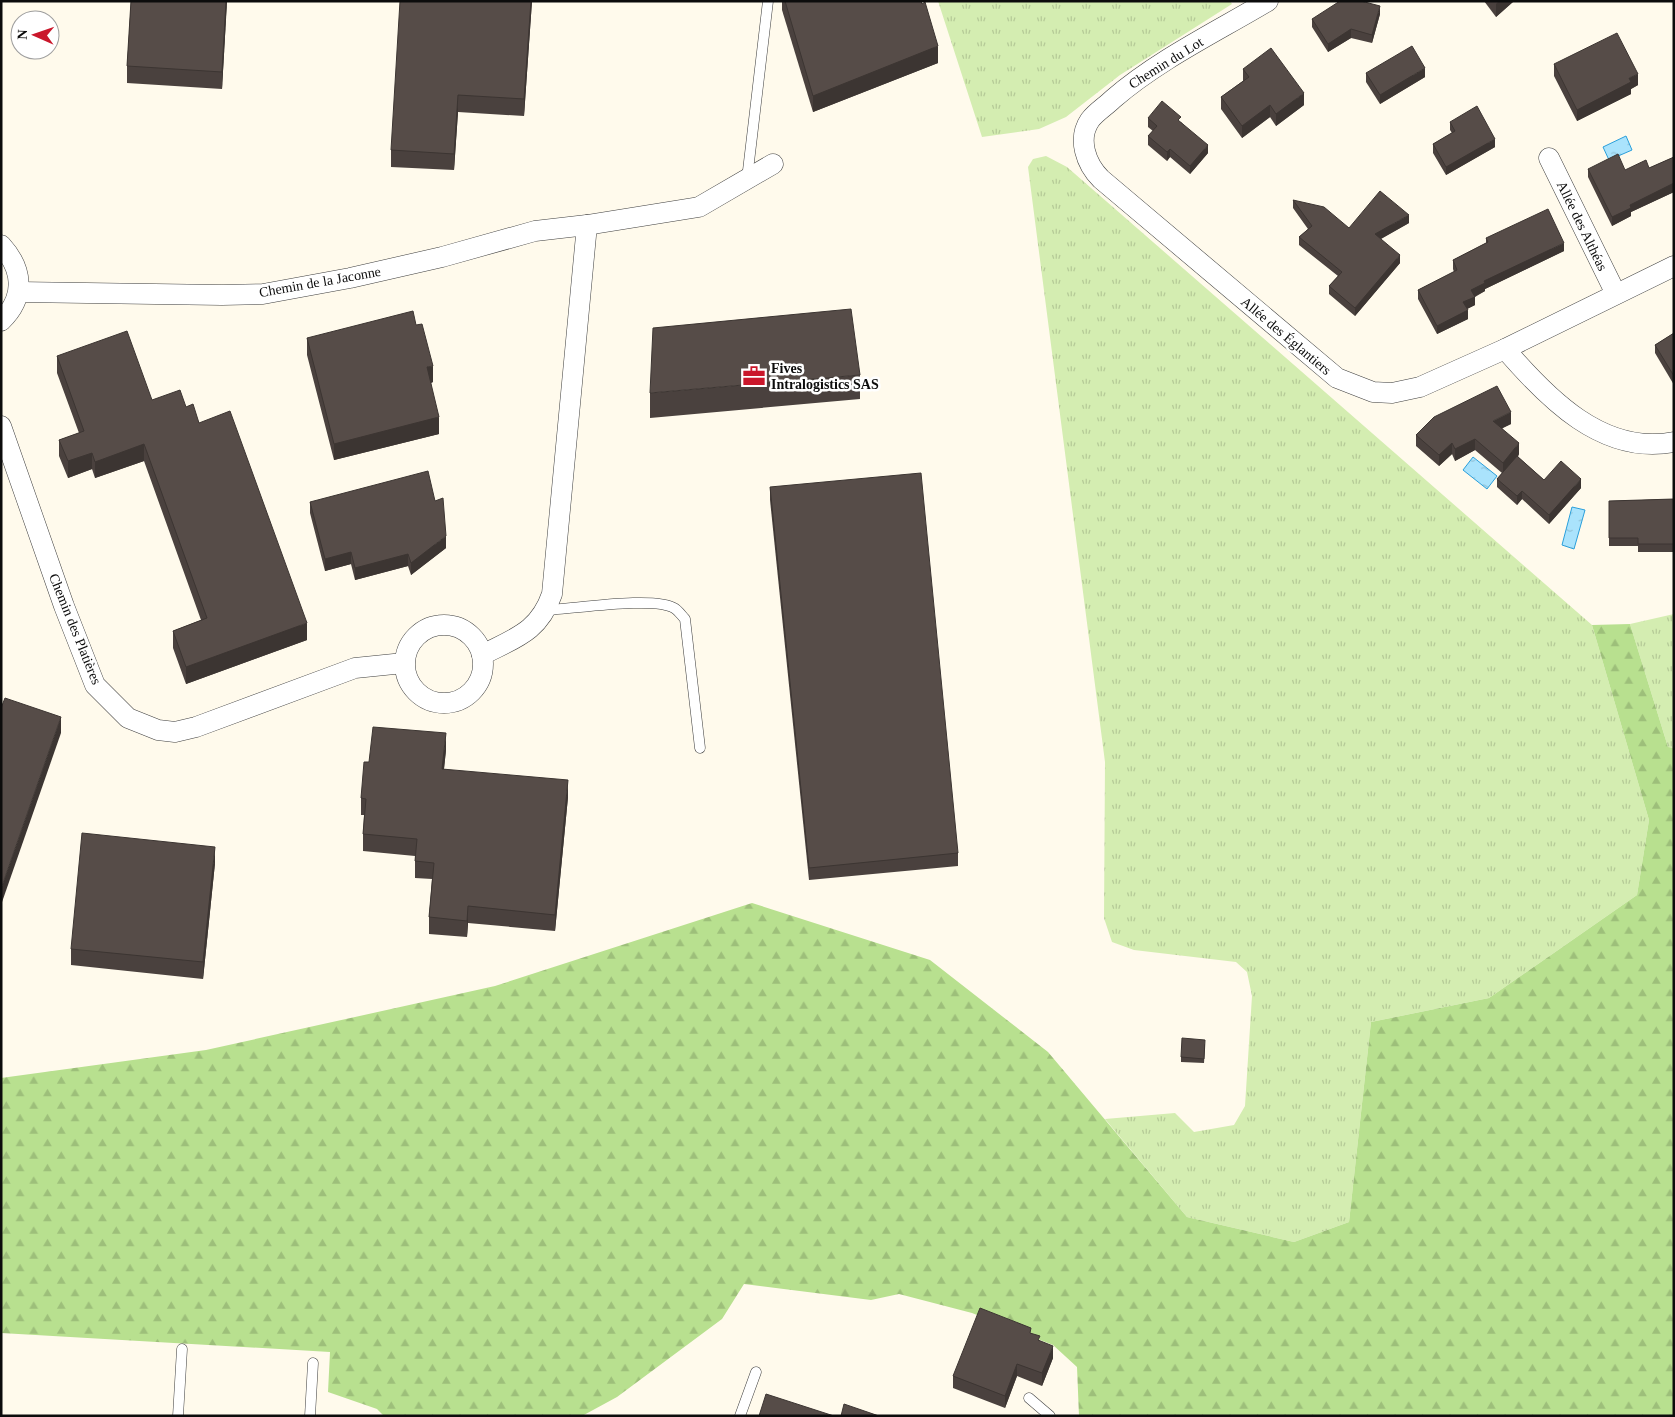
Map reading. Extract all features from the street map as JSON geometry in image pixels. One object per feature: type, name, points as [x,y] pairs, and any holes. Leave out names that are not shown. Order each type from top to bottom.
[{"type":"street","name":"Chemin du Lot","points":[[1084,142],[1090,120],[1133,82],[1268,1]]},
{"type":"street","name":"Allée des Églantiers","points":[[1084,142],[1090,165],[1101,179],[1337,378],[1373,392],[1405,391],[1420,387],[1505,349],[1674,266]]},
{"type":"street","name":"Allée des Althéas","points":[[1549,158],[1616,294]]},
{"type":"street","name":"Chemin de la Jaconne","points":[[19,292],[263,294],[359,276],[442,257],[535,231],[587,225],[699,207],[773,164]]},
{"type":"street","points":[[482,655],[523,634],[537,623],[546,610],[552,594],[587,225]]},
{"type":"street","points":[[1,245],[13,258],[18,274],[19,292],[15,304],[1,321]]},
{"type":"street","points":[[1505,349],[1532,380],[1591,428],[1632,442],[1649,445],[1674,442]]},
{"type":"street","name":"Chemin des Platières","points":[[1,426],[64,606],[95,685],[128,718],[158,730],[175,732],[196,727],[355,668],[404,663]]},
{"type":"street","points":[[445,624],[457,627],[468,633],[477,643],[482,655],[483,668],[479,681],[472,692],[460,700],[448,703],[434,702],[422,697],[412,688],[406,676],[404,663],[407,650],[422,631],[433,626],[445,624]]},
{"type":"lane","points":[[747,180],[768,1]]},
{"type":"lane","points":[[546,610],[575,609],[635,602],[656,603],[674,608],[685,619],[700,748]]},
{"type":"lane","points":[[178,1416],[182,1349]]},
{"type":"lane","points":[[310,1416],[313,1363]]},
{"type":"lane","points":[[740,1416],[756,1372]]},
{"type":"lane","points":[[1029,1398],[1050,1416]]},
{"type":"green space","points":[[938,1],[1230,1],[1232,4],[1120,75],[1066,117],[1039,129],[982,137]]},
{"type":"green space","points":[[1046,156],[1067,167],[1592,625],[1649,820],[1637,895],[1489,998],[1371,1022],[1349,1222],[1294,1242],[1187,1217],[1105,1119],[1175,1113],[1194,1132],[1234,1125],[1245,1106],[1252,996],[1247,972],[1236,962],[1134,950],[1112,942],[1104,918],[1105,762],[1028,167],[1033,159]]},
{"type":"green space","points":[[1674,614],[1674,748],[1668,747],[1630,624]]},
{"type":"green space","points":[[1630,624],[1668,747],[1674,748],[1674,1416],[1079,1416],[1077,1367],[1053,1345],[972,1313],[899,1294],[871,1300],[744,1284],[722,1319],[617,1397],[582,1416],[384,1416],[377,1409],[328,1392],[330,1352],[1,1333],[1,1078],[206,1050],[495,986],[752,903],[930,960],[1048,1052],[1187,1217],[1294,1242],[1349,1222],[1371,1022],[1489,998],[1637,895],[1649,820],[1592,625]]},
{"type":"water","points":[[1626,136],[1632,150],[1609,160],[1603,147]]},
{"type":"water","points":[[1473,457],[1497,476],[1487,489],[1463,470]]},
{"type":"water","points":[[1572,507],[1585,510],[1574,549],[1562,545]]},
{"type":"building","points":[[131,1],[226,1],[222,72],[127,66]]},
{"type":"building","points":[[400,1],[531,1],[524,99],[458,95],[454,154],[391,150]]},
{"type":"building","points":[[785,1],[921,1],[922,4],[925,2],[938,46],[813,96]]},
{"type":"building","points":[[1340,1],[1361,1],[1380,6],[1372,35],[1351,29],[1328,44],[1312,19]]},
{"type":"building","points":[[1617,33],[1638,74],[1629,78],[1631,82],[1577,110],[1554,64]]},
{"type":"building","points":[[1412,46],[1425,68],[1380,95],[1366,73]]},
{"type":"building","points":[[1271,48],[1304,93],[1276,114],[1270,105],[1242,126],[1221,97],[1249,77],[1243,69]]},
{"type":"building","points":[[1162,101],[1181,117],[1178,120],[1208,145],[1190,166],[1170,149],[1167,152],[1148,136],[1157,126],[1148,118]]},
{"type":"building","points":[[1477,106],[1495,139],[1446,167],[1433,144],[1455,131],[1450,122]]},
{"type":"building","points":[[1618,154],[1625,170],[1646,160],[1649,168],[1674,157],[1674,183],[1630,205],[1631,208],[1612,217],[1588,169]]},
{"type":"building","points":[[1380,191],[1409,215],[1375,234],[1400,255],[1355,308],[1329,286],[1342,272],[1299,237],[1312,226],[1293,200],[1324,207],[1349,228]]},
{"type":"building","points":[[1548,209],[1564,243],[1484,281],[1485,283],[1471,290],[1475,297],[1463,302],[1468,310],[1437,326],[1418,290],[1457,270],[1453,260],[1488,242],[1486,238]]},
{"type":"building","name":"Fives Intralogistics SAS","points":[[851,309],[860,375],[650,393],[653,328]]},
{"type":"building","points":[[413,311],[416,325],[422,324],[433,366],[427,367],[439,417],[334,444],[307,338]]},
{"type":"building","points":[[127,331],[152,400],[180,390],[186,407],[193,404],[199,423],[230,411],[307,623],[186,667],[173,631],[207,618],[144,444],[95,462],[92,453],[68,461],[59,440],[84,431],[57,356]]},
{"type":"building","points":[[1674,333],[1674,376],[1655,345]]},
{"type":"building","points":[[1497,386],[1511,412],[1493,421],[1519,443],[1503,463],[1475,439],[1455,449],[1452,443],[1439,455],[1416,435],[1434,417]]},
{"type":"building","points":[[1517,456],[1544,480],[1561,461],[1581,479],[1549,515],[1522,491],[1517,496],[1497,479]]},
{"type":"building","points":[[428,471],[435,501],[443,498],[446,536],[411,563],[408,554],[355,568],[351,552],[325,559],[310,502]]},
{"type":"building","points":[[921,473],[958,853],[809,868],[770,487]]},
{"type":"building","points":[[1674,499],[1674,544],[1638,544],[1638,538],[1609,538],[1609,501]]},
{"type":"building","points":[[5,698],[61,717],[1,889],[1,708]]},
{"type":"building","points":[[373,727],[446,733],[442,769],[568,780],[555,915],[468,906],[467,921],[429,917],[434,863],[415,861],[417,839],[363,834],[366,799],[361,798],[364,762],[369,762]]},
{"type":"building","points":[[82,833],[215,847],[203,962],[71,949]]},
{"type":"building","points":[[1182,1038],[1205,1040],[1204,1059],[1181,1057]]},
{"type":"building","points":[[980,1308],[1031,1328],[1030,1333],[1040,1336],[1038,1340],[1053,1346],[1042,1373],[1017,1364],[1005,1396],[953,1376]]},
{"type":"building","points":[[766,1394],[834,1416],[759,1416]]},
{"type":"building","points":[[844,1404],[879,1416],[841,1416]]},
{"type":"place","name":"Fives Intralogistics SAS","points":[[754,376]]}]
